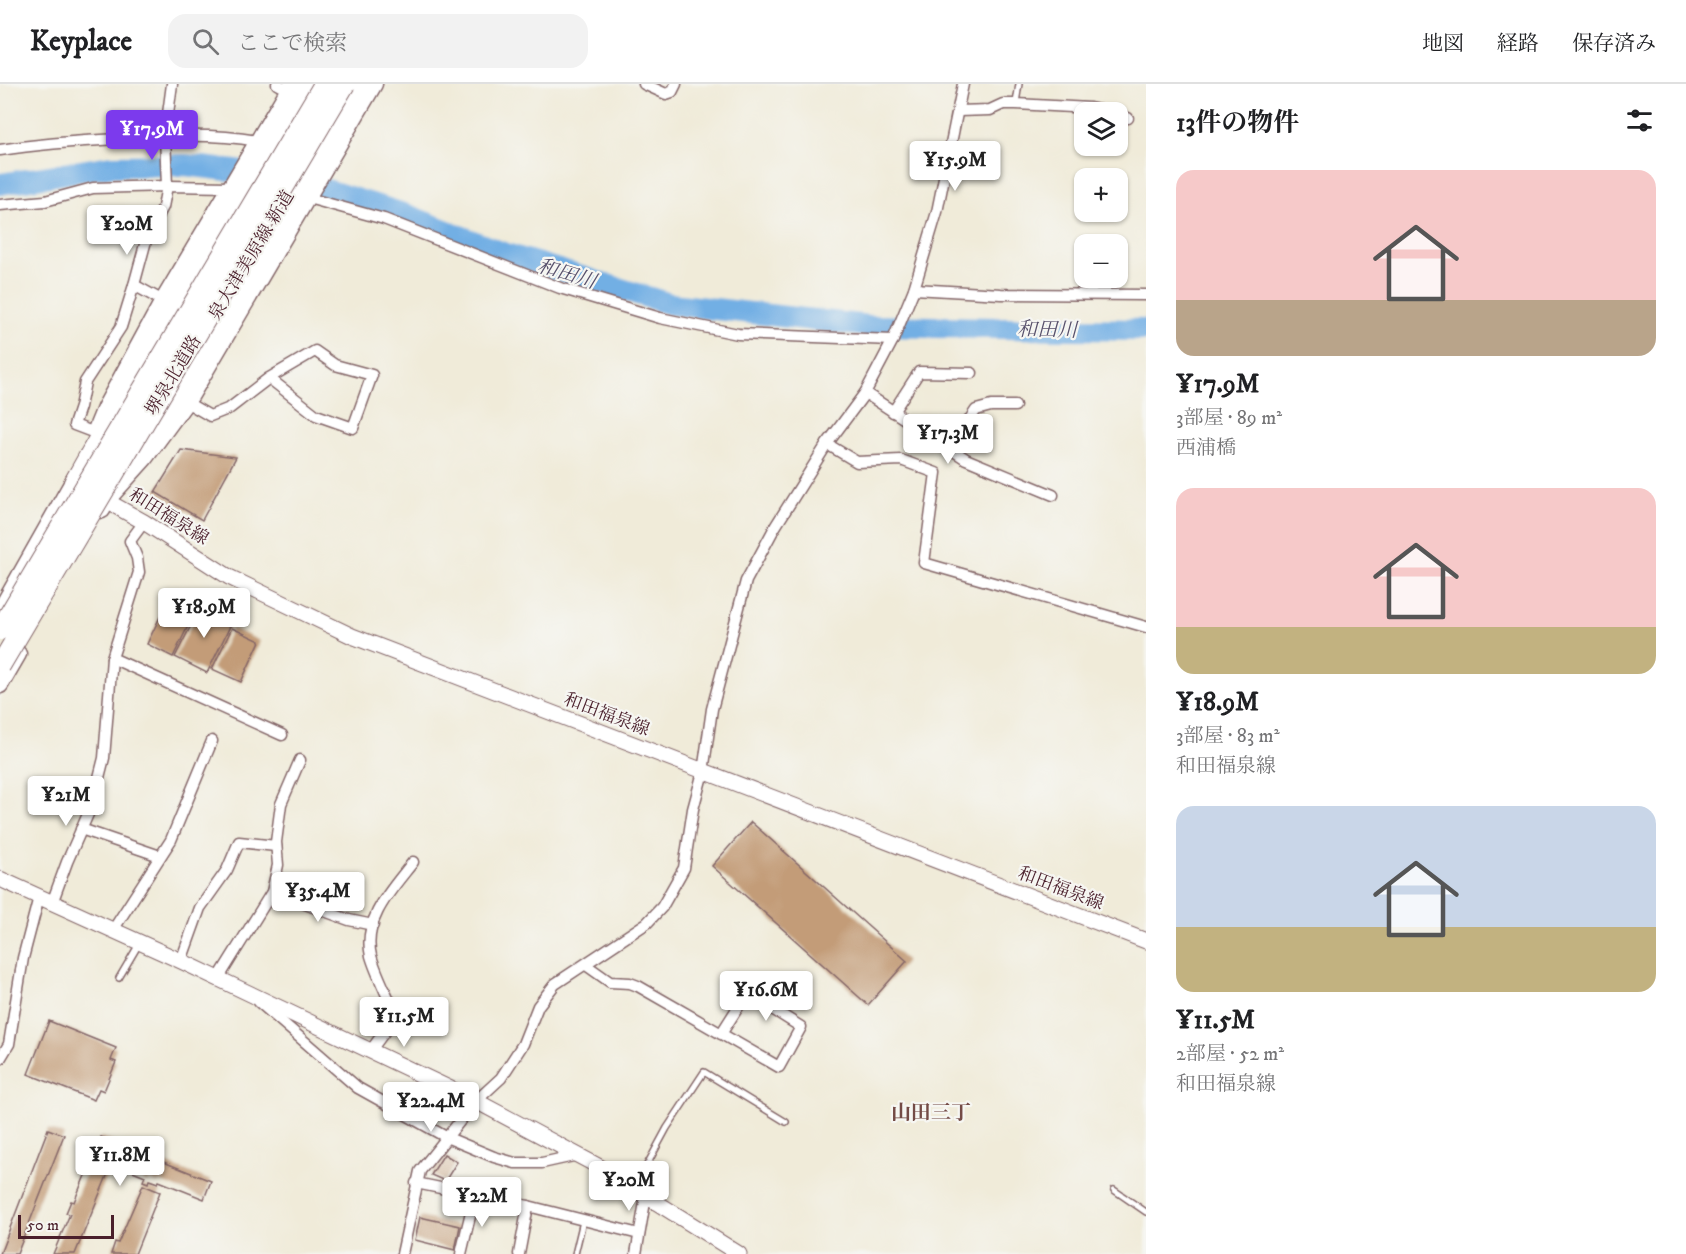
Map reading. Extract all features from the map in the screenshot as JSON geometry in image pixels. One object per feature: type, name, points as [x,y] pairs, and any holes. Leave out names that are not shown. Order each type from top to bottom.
[{"type":"highway","points":[[74,483],[140,366],[308,84]]},
{"type":"highway","name":"堺泉北道路","points":[[0,630],[324,84]]},
{"type":"highway","name":"堺泉北道路","points":[[0,666],[345,84]]},
{"type":"highway","points":[[107,500],[134,454],[183,396],[358,84]]},
{"type":"main road","name":"泉大津美原線 新道","points":[[183,396],[309,196],[374,84]]},
{"type":"main road","points":[[0,610],[74,483],[105,408],[163,301],[256,143],[285,86]]},
{"type":"main road","name":"和田福泉線","points":[[74,483],[144,522],[229,577],[352,636],[1146,941]]},
{"type":"main road","points":[[0,685],[107,500]]},
{"type":"main road","points":[[0,879],[140,942],[476,1101],[578,1155],[739,1254]]},
{"type":"street","points":[[95,433],[74,424],[85,382],[121,327],[147,237],[163,207],[167,186],[165,136],[172,84]]},
{"type":"street","points":[[644,84],[666,94],[672,92],[676,84]]},
{"type":"street","points":[[402,1254],[420,1171],[476,1101],[501,1078],[523,1044],[538,1006],[555,984],[647,923],[662,907],[684,868],[693,808],[703,772],[712,709],[746,581],[775,527],[826,444],[865,393],[894,336],[914,289],[937,212],[958,111],[960,85]]},
{"type":"street","points":[[958,111],[990,110],[1003,104],[1074,107]]},
{"type":"street","points":[[0,150],[84,141],[165,136],[238,137],[256,143]]},
{"type":"street","points":[[0,205],[45,201],[93,188],[230,187]]},
{"type":"street","points":[[309,196],[384,219],[560,288],[660,318],[738,334],[894,336]]},
{"type":"street","points":[[134,285],[163,301]]},
{"type":"street","points":[[914,289],[1001,294],[1146,295]]},
{"type":"street","points":[[183,396],[210,416],[230,408],[268,378],[315,351],[335,365],[372,375],[353,428],[316,415],[268,378]]},
{"type":"street","points":[[893,411],[919,372],[972,373]]},
{"type":"street","points":[[865,393],[966,459],[1053,495]]},
{"type":"street","points":[[950,449],[976,410],[991,406],[1015,406]]},
{"type":"street","points":[[826,444],[857,462],[901,460],[936,473],[924,562],[1146,627]]},
{"type":"street","points":[[0,1059],[9,1044],[23,958],[46,900],[67,862],[92,805],[104,758],[112,658],[139,572],[137,558],[130,541],[144,522]]},
{"type":"street","points":[[112,658],[282,735]]},
{"type":"street","points":[[113,930],[171,840],[212,741]]},
{"type":"street","points":[[218,979],[272,892],[278,865],[276,846],[281,804],[300,760]]},
{"type":"street","points":[[81,829],[160,856]]},
{"type":"street","points":[[181,962],[200,908],[227,870],[239,842],[276,846]]},
{"type":"street","points":[[371,1050],[396,1016],[371,955],[370,932],[378,909],[413,862]]},
{"type":"street","points":[[272,892],[349,920],[373,926]]},
{"type":"street","points":[[586,965],[610,982],[638,986],[721,1034],[779,1067],[801,1027],[747,993],[721,1034]]},
{"type":"street","points":[[249,994],[358,1088],[446,1137],[494,1157],[515,1162],[542,1163],[578,1155]]},
{"type":"street","points":[[416,1183],[528,1206],[639,1233]]},
{"type":"street","points":[[636,1254],[640,1192]]},
{"type":"street","points":[[461,1254],[475,1195]]},
{"type":"street","points":[[519,1254],[528,1206]]},
{"type":"lane","points":[[1016,104],[1019,84]]},
{"type":"lane","points":[[119,978],[140,942]]},
{"type":"lane","points":[[640,1192],[667,1128],[705,1072],[786,1122]]},
{"type":"lane","points":[[1114,1190],[1146,1212]]},
{"type":"lane","points":[[575,1254],[583,1220]]},
{"type":"building","points":[[181,450],[236,457],[202,520],[155,492]]},
{"type":"building","points":[[173,590],[199,603],[173,657],[147,644]]},
{"type":"building","points":[[202,604],[233,620],[207,673],[175,657]]},
{"type":"building","points":[[232,628],[260,641],[241,682],[212,669]]},
{"type":"building","points":[[751,822],[907,961],[868,1005],[712,866]]},
{"type":"building","points":[[49,1021],[116,1048],[111,1060],[116,1062],[104,1091],[99,1089],[94,1100],[28,1074]]},
{"type":"building","points":[[48,1129],[64,1135],[17,1254],[0,1254]]},
{"type":"building","points":[[101,1137],[211,1181],[204,1199],[159,1181],[158,1183],[149,1180],[148,1183],[143,1181],[145,1176],[98,1157],[95,1166],[109,1171],[75,1254],[53,1254],[70,1214],[66,1213],[71,1201],[74,1202]]},
{"type":"building","points":[[444,1154],[457,1162],[445,1181],[431,1175]]},
{"type":"building","points":[[143,1185],[160,1192],[135,1254],[111,1254],[115,1242],[118,1243]]},
{"type":"building","points":[[420,1217],[460,1226],[455,1250],[415,1240]]},
{"type":"waterway","name":"和田川","points":[[0,184],[111,166],[185,165],[260,174]]},
{"type":"waterway","name":"和田川","points":[[292,181],[407,215],[503,253],[670,304],[869,326],[1146,330]]},
{"type":"district","name":"山田三丁","points":[[931,1112]]}]
